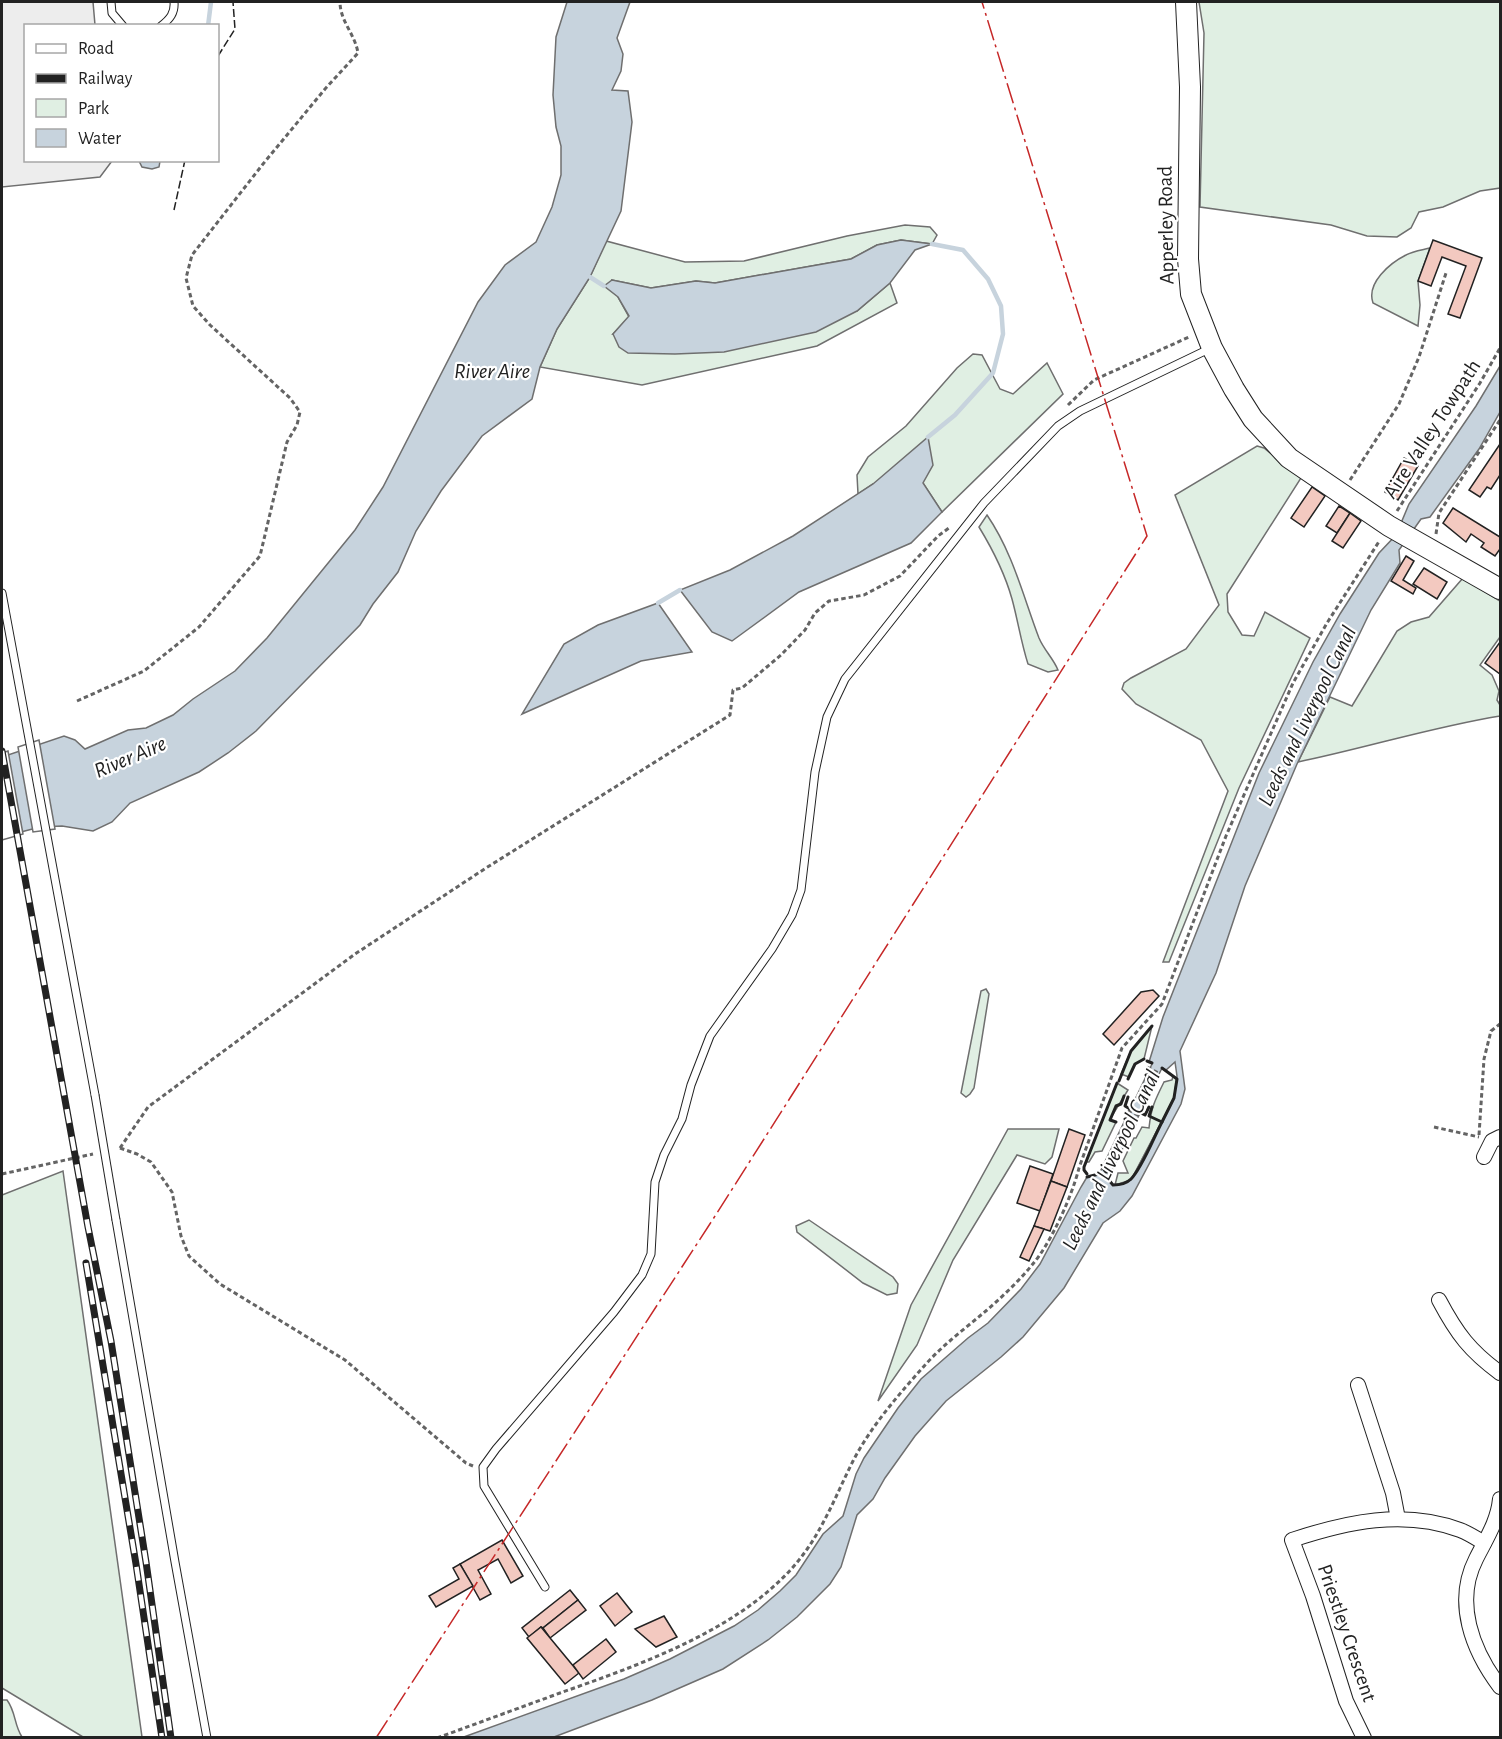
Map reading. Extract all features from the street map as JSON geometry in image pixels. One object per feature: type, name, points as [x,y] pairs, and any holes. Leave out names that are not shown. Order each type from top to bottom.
[{"type":"street","name":"Apperley Road","points":[[1186,2],[1190,87],[1188,260],[1191,294],[1208,339],[1247,409],[1272,441],[1306,471],[1422,546],[1498,582]]},
{"type":"street","points":[[1484,1157],[1490,1138]]},
{"type":"street","points":[[1439,1300],[1456,1331],[1478,1357],[1500,1373]]},
{"type":"street","points":[[1358,1385],[1393,1493],[1398,1519],[1432,1523],[1460,1530],[1484,1543]]},
{"type":"street","points":[[1500,1502],[1493,1527],[1466,1584],[1465,1605],[1469,1625],[1487,1669],[1500,1687]]},
{"type":"street","name":"Priestley Crescent","points":[[1364,1737],[1346,1701],[1313,1596],[1292,1540],[1354,1522],[1398,1519]]},
{"type":"lane","points":[[111,2],[112,14],[121,24]]},
{"type":"lane","points":[[163,24],[174,11],[174,2]]},
{"type":"lane","points":[[545,1587],[484,1486],[483,1467],[614,1312],[642,1275],[651,1254],[655,1182],[664,1155],[682,1119],[691,1085],[710,1036],[777,940],[792,915],[801,890],[815,772],[827,717],[845,679],[984,503],[1058,426],[1080,411],[1208,339]]},
{"type":"lane","points":[[2,593],[95,1095],[172,1550],[207,1737]]},
{"type":"path","points":[[76,701],[144,671],[199,627],[260,556],[287,442],[297,425],[300,412],[290,399],[210,325],[193,306],[186,278],[192,255],[263,164],[358,53],[356,40],[340,14],[340,2]]},
{"type":"path","points":[[1341,494],[1399,405],[1419,357],[1446,273]]},
{"type":"path","points":[[1058,426],[1069,402],[1094,380],[1208,339]]},
{"type":"path","name":"Aire Valley Towpath","points":[[437,1737],[617,1673],[662,1654],[711,1630],[745,1609],[771,1589],[799,1559],[834,1505],[854,1459],[891,1404],[931,1359],[989,1308],[1033,1264],[1044,1249],[1074,1186],[1086,1145],[1122,1048],[1162,1004],[1226,836],[1293,683],[1327,623],[1391,527],[1401,502],[1437,451],[1500,348]]},
{"type":"path","points":[[1422,546],[1436,538],[1439,513],[1500,420]]},
{"type":"path","points":[[483,1471],[466,1463],[345,1360],[288,1327],[212,1277],[189,1256],[181,1236],[172,1192],[150,1162],[120,1148],[148,1107],[355,954],[486,868],[730,715],[733,690],[742,688],[781,655],[805,630],[815,614],[829,602],[864,595],[900,576],[938,536],[954,525],[970,522]]},
{"type":"path","points":[[1434,1127],[1490,1138],[1484,1059],[1491,1031],[1500,1024]]},
{"type":"path","points":[[1147,1067],[1160,1074]]},
{"type":"path","points":[[1128,1110],[1140,1116]]},
{"type":"path","points":[[2,1174],[98,1153]]},
{"type":"green space","points":[[1199,2],[1500,2],[1500,188],[1480,191],[1443,207],[1419,212],[1411,228],[1397,237],[1367,236],[1331,225],[1200,207],[1204,33]]},
{"type":"green space","points":[[905,225],[930,227],[937,235],[932,244],[901,240],[877,245],[851,259],[715,283],[696,281],[651,288],[612,280],[629,317],[613,334],[857,311],[890,283],[897,303],[817,346],[642,385],[540,367],[557,329],[590,277],[606,241],[685,262],[744,261],[847,236]]},
{"type":"green space","points":[[1430,248],[1418,281],[1420,305],[1418,326],[1373,303],[1373,288],[1387,268],[1409,254]]},
{"type":"green space","points":[[973,354],[982,355],[1000,389],[1013,394],[1047,363],[1063,394],[942,512],[923,483],[873,484],[858,494],[857,475],[868,457],[906,426],[957,368]]},
{"type":"green space","points":[[1257,446],[1264,448],[1301,478],[1227,594],[1228,612],[1242,635],[1254,636],[1265,612],[1310,638],[1239,788],[1169,962],[1163,962],[1228,791],[1201,740],[1136,704],[1122,689],[1124,683],[1131,678],[1186,649],[1219,605],[1175,495]]},
{"type":"green space","points":[[987,515],[1011,560],[1039,638],[1058,670],[1048,672],[1028,664],[1006,580],[979,527]]},
{"type":"green space","points":[[1463,578],[1500,601],[1500,637],[1480,665],[1492,675],[1499,691],[1497,700],[1500,705],[1500,716],[1298,762],[1330,697],[1352,706],[1397,631],[1411,622],[1429,617]]},
{"type":"green space","points":[[986,989],[989,994],[974,1088],[966,1097],[961,1093],[981,991]]},
{"type":"green space","points":[[1152,1026],[1144,1059],[1135,1064],[1129,1077],[1121,1074],[1131,1051]]},
{"type":"green space","points":[[1173,1076],[1177,1079],[1174,1098],[1136,1171],[1131,1180],[1115,1185],[1118,1173],[1128,1173],[1123,1161],[1142,1127],[1149,1128],[1152,1109],[1158,1094],[1164,1082],[1172,1080]]},
{"type":"green space","points":[[1117,1083],[1128,1090],[1110,1119],[1116,1122],[1102,1151],[1095,1152],[1089,1162],[1086,1162]]},
{"type":"green space","points":[[1008,1129],[1059,1129],[1052,1157],[1045,1164],[1017,1155],[953,1260],[917,1345],[878,1401],[911,1305]]},
{"type":"green space","points":[[63,1171],[142,1737],[83,1737],[2,1688],[2,1195]]},
{"type":"green space","points":[[809,1220],[893,1277],[898,1284],[897,1293],[887,1295],[863,1283],[797,1232],[796,1226]]},
{"type":"green space","points":[[2,1700],[7,1700],[10,1705],[22,1737],[2,1737]]},
{"type":"shaded area","points":[[2,2],[93,2],[95,24],[24,24],[24,162],[111,162],[100,177],[2,187]]},
{"type":"water","name":"River Aire","points":[[567,2],[630,2],[617,38],[623,54],[621,71],[612,90],[628,91],[632,122],[621,211],[590,277],[557,329],[540,367],[532,399],[482,436],[441,491],[416,531],[398,572],[360,625],[256,731],[199,772],[130,803],[112,822],[93,831],[62,826],[40,827],[2,837],[2,757],[64,736],[75,740],[85,749],[128,730],[146,728],[173,715],[235,671],[267,638],[355,530],[383,487],[478,302],[505,265],[536,242],[552,207],[561,175],[561,146],[556,127],[553,95],[556,37]]},
{"type":"water","points":[[140,162],[160,162],[159,167],[152,169],[142,167]]},
{"type":"water","points":[[901,240],[932,244],[915,250],[890,283],[857,311],[816,332],[724,352],[675,354],[628,353],[619,347],[613,334],[629,316],[618,297],[604,286],[612,280],[651,288],[696,281],[715,283],[851,259],[877,245]]},
{"type":"water","name":"Leeds and Liverpool Canal","points":[[1500,366],[1500,412],[1479,449],[1430,517],[1421,519],[1399,550],[1400,563],[1371,610],[1297,764],[1245,886],[1216,973],[1180,1051],[1185,1089],[1181,1104],[1132,1196],[1120,1211],[1103,1223],[1064,1288],[1023,1337],[946,1401],[915,1436],[873,1499],[857,1515],[841,1567],[830,1584],[797,1617],[768,1640],[723,1669],[652,1700],[554,1737],[461,1738],[624,1679],[670,1659],[734,1626],[758,1610],[796,1575],[823,1534],[843,1516],[856,1474],[864,1458],[921,1379],[988,1323],[1021,1289],[1040,1264],[1087,1177],[1099,1174],[1152,1064],[1149,1062],[1163,1017],[1259,773],[1313,662],[1379,553],[1396,535],[1409,504],[1476,406]],"holes":[[[1175,1062],[1177,1076],[1174,1098],[1131,1180],[1113,1185],[1108,1179],[1162,1068],[1166,1070]]]},
{"type":"water","points":[[928,437],[933,465],[923,483],[942,512],[911,543],[799,592],[732,641],[712,632],[680,590],[730,570],[793,536],[873,484]]},
{"type":"water","points":[[658,603],[692,652],[641,661],[522,714],[564,644],[598,625]]},
{"type":"pier","points":[[39,740],[55,829],[33,832],[18,747]]},
{"type":"pier","points":[[8,751],[23,834],[2,840],[2,753]]},
{"type":"building","points":[[1433,240],[1482,258],[1460,318],[1448,314],[1466,266],[1442,257],[1431,286],[1418,281]]},
{"type":"building","points":[[1500,444],[1500,475],[1491,489],[1487,487],[1480,497],[1469,490]]},
{"type":"building","points":[[1404,458],[1418,466],[1398,500],[1385,492]]},
{"type":"building","points":[[1312,487],[1325,496],[1304,527],[1291,518]]},
{"type":"building","points":[[1339,506],[1350,513],[1337,533],[1326,526]]},
{"type":"building","points":[[1453,508],[1500,537],[1500,549],[1495,556],[1481,547],[1484,543],[1471,534],[1466,542],[1443,523]]},
{"type":"building","points":[[1350,513],[1361,521],[1343,548],[1332,541]]},
{"type":"building","points":[[1406,556],[1414,561],[1403,580],[1416,588],[1413,594],[1391,581]]},
{"type":"building","points":[[1424,568],[1447,582],[1437,599],[1413,584]]},
{"type":"building","points":[[1500,642],[1500,674],[1485,663]]},
{"type":"building","points":[[1153,990],[1159,996],[1114,1045],[1103,1034],[1141,992]]},
{"type":"building","points":[[1069,1129],[1085,1135],[1067,1187],[1051,1181]]},
{"type":"building","points":[[1030,1166],[1053,1174],[1040,1211],[1017,1203]]},
{"type":"building","points":[[1051,1181],[1067,1187],[1050,1231],[1034,1226]]},
{"type":"building","points":[[1034,1226],[1044,1229],[1029,1261],[1020,1257]]},
{"type":"building","points":[[502,1540],[523,1576],[511,1583],[498,1559],[478,1570],[491,1594],[480,1600],[460,1564]]},
{"type":"building","points":[[460,1564],[473,1586],[436,1607],[429,1596],[459,1579],[453,1568]]},
{"type":"building","points":[[570,1590],[578,1600],[529,1637],[522,1628]]},
{"type":"building","points":[[617,1593],[632,1612],[615,1626],[600,1606]]},
{"type":"building","points":[[578,1600],[586,1610],[550,1638],[543,1628]]},
{"type":"building","points":[[664,1616],[677,1637],[656,1647],[635,1629]]},
{"type":"building","points":[[541,1627],[579,1673],[565,1684],[527,1638]]},
{"type":"building","points":[[606,1639],[616,1652],[583,1679],[573,1665]]},
{"type":"waterway","points":[[208,24],[211,2]]},
{"type":"waterway","points":[[928,437],[955,415],[993,373],[1003,334],[1001,306],[988,279],[963,250],[932,244]]},
{"type":"waterway","points":[[590,277],[604,286]]},
{"type":"waterway","points":[[658,603],[680,590]]},
{"type":"railway","points":[[2,751],[88,1227],[111,1341],[171,1738]]},
{"type":"railway","points":[[86,1263],[136,1564],[162,1738]]},
{"type":"fence","points":[[219,54],[235,29],[233,2]]},
{"type":"fence","points":[[174,210],[185,162]]},
{"type":"wall","points":[[1119,1081],[1131,1051],[1152,1026]]},
{"type":"wall","points":[[1128,1079],[1135,1064],[1144,1059]]},
{"type":"wall","points":[[1147,1061],[1152,1063]]},
{"type":"wall","points":[[1162,1068],[1177,1079],[1174,1098],[1162,1122]]},
{"type":"wall","points":[[1146,1075],[1150,1081],[1156,1080]]},
{"type":"wall","points":[[1087,1174],[1084,1167],[1117,1083]]},
{"type":"wall","points":[[1116,1122],[1110,1120],[1116,1106],[1121,1104],[1124,1096]]},
{"type":"wall","points":[[1128,1097],[1125,1106],[1130,1109]]},
{"type":"wall","points":[[1141,1113],[1145,1115],[1149,1107]]},
{"type":"wall","points":[[1108,1179],[1113,1185],[1125,1183],[1139,1168],[1162,1122],[1149,1116],[1152,1107]]},
{"type":"wall","points":[[1125,1119],[1128,1125],[1135,1125]]},
{"type":"wall","points":[[1102,1167],[1106,1172],[1112,1171]]},
{"type":"wall","points":[[1087,1177],[1099,1174]]},
{"type":"power","points":[[376,1738],[717,1213],[1147,536],[982,2]]}]
